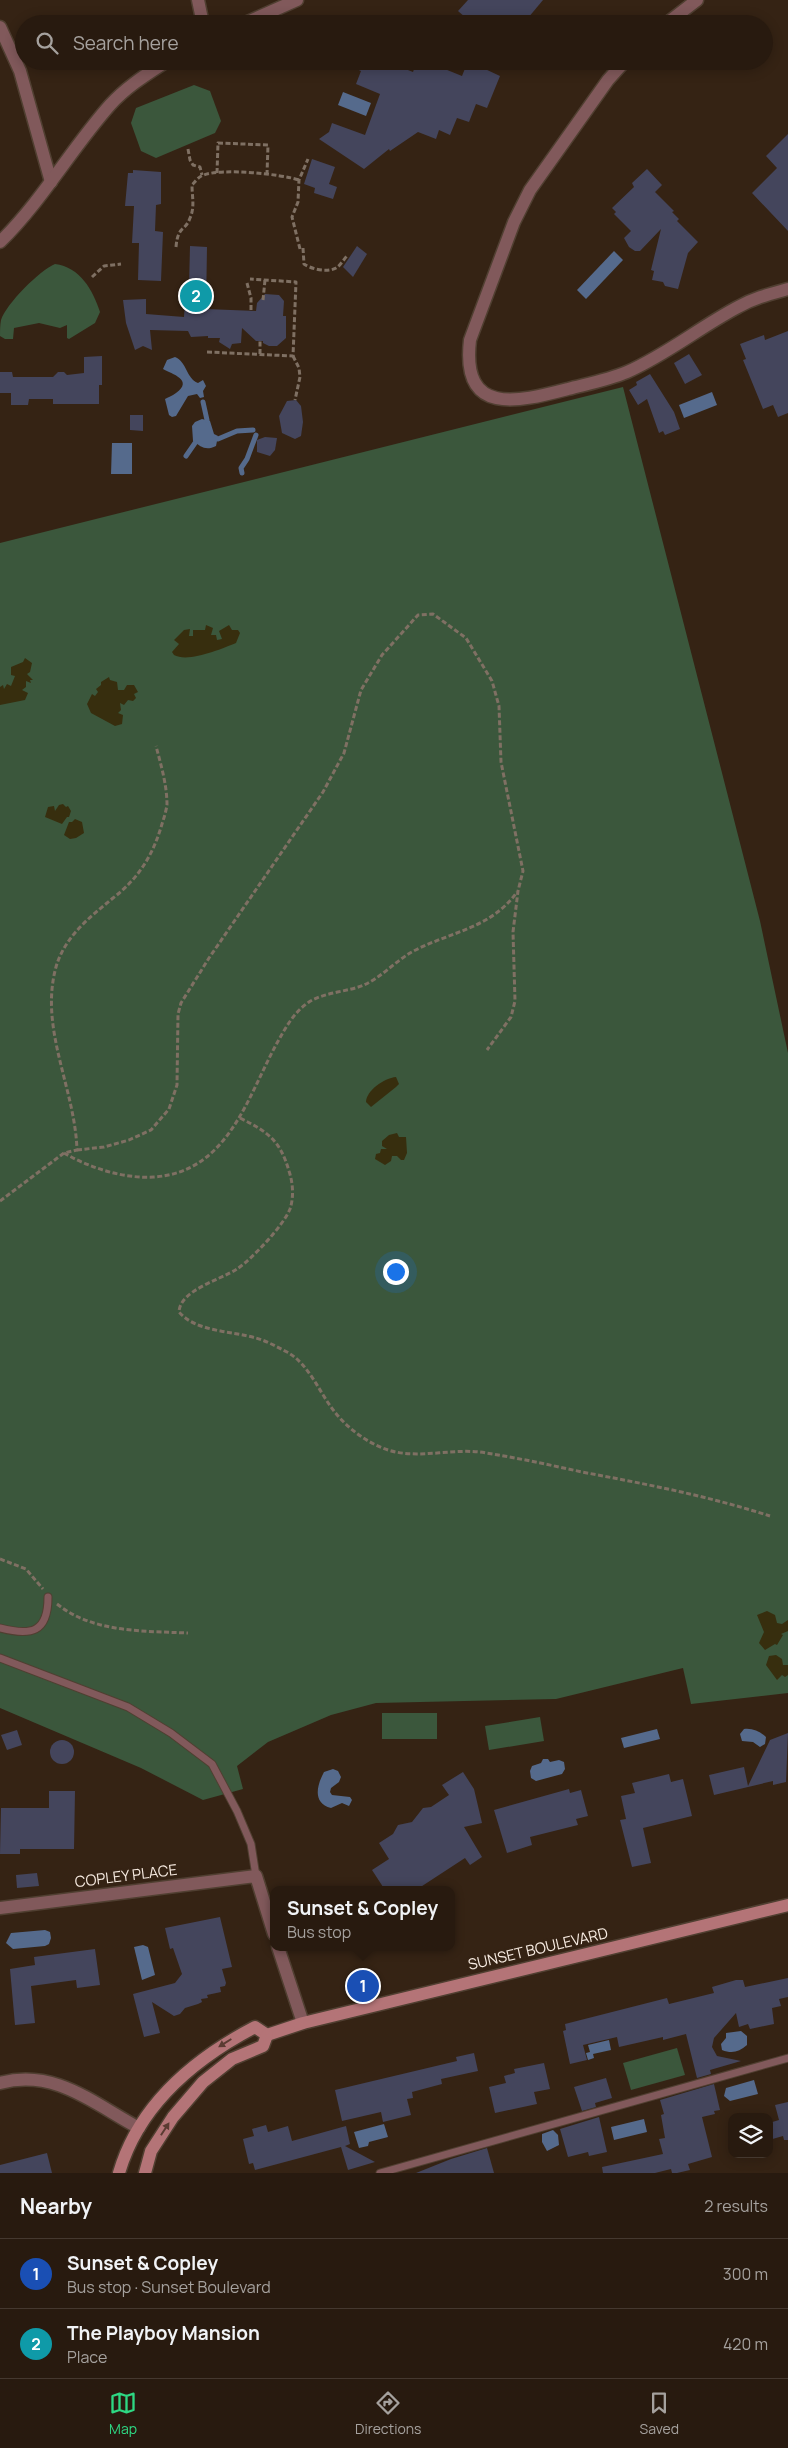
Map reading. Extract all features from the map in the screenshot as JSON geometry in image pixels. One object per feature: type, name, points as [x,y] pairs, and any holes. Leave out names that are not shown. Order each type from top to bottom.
[{"type":"main road","name":"SUNSET BOULEVARD","points":[[268,2035],[303,2023],[788,1904]]},
{"type":"main road","name":"SUNSET BOULEVARD","points":[[119,2173],[139,2128],[177,2078],[205,2056],[255,2027],[268,2035]]},
{"type":"main road","name":"SUNSET BOULEVARD","points":[[145,2173],[151,2151],[173,2117],[203,2082],[232,2059],[264,2046],[268,2035]]},
{"type":"street","points":[[198,0],[201,15]]},
{"type":"street","points":[[263,15],[297,0]]},
{"type":"street","points":[[678,15],[698,0]]},
{"type":"street","points":[[0,27],[15,60]]},
{"type":"street","points":[[20,70],[51,182]]},
{"type":"street","points":[[0,242],[51,182],[110,104],[153,70]]},
{"type":"street","points":[[617,70],[530,190],[514,222],[470,340],[468,358],[470,373],[477,385],[488,396],[507,401],[530,399],[626,373],[737,307],[758,297],[788,289]]},
{"type":"street","points":[[256,1876],[270,1921]]},
{"type":"street","name":"COPLEY PLACE","points":[[0,1908],[256,1876]]},
{"type":"street","points":[[279,1951],[303,2023]]},
{"type":"street","points":[[0,2083],[14,2079],[44,2080],[72,2090],[139,2128]]},
{"type":"lane","points":[[0,1628],[18,1632],[30,1632],[41,1626],[48,1612],[48,1597]]},
{"type":"lane","points":[[0,1658],[128,1707],[171,1733],[212,1764],[238,1811],[251,1844],[256,1876]]},
{"type":"lane","points":[[380,2173],[788,2058]]},
{"type":"path","points":[[217,173],[218,143],[268,145],[267,174]]},
{"type":"path","points":[[188,149],[190,160],[193,165],[200,167],[202,175]]},
{"type":"path","points":[[308,159],[299,180],[298,202],[292,216],[302,248],[304,264],[309,268],[324,270],[336,268],[347,256]]},
{"type":"path","points":[[176,247],[178,234],[190,221],[194,205],[192,185],[202,175],[217,173],[283,174],[299,180]]},
{"type":"path","points":[[92,277],[104,266],[120,264]]},
{"type":"path","points":[[250,279],[296,282],[293,356],[299,368],[300,377],[295,400]]},
{"type":"path","points":[[264,300],[265,280]]},
{"type":"path","points":[[247,283],[251,298],[251,311]]},
{"type":"path","points":[[260,341],[260,354]]},
{"type":"path","points":[[207,352],[293,356]]},
{"type":"path","points":[[0,1202],[64,1153],[104,1147],[129,1140],[151,1130],[169,1109],[177,1085],[178,1014],[181,1003],[209,958],[323,792],[344,753],[361,690],[382,655],[418,614],[433,614],[466,638],[492,681],[499,706],[502,762],[523,871],[518,891],[513,932],[515,1001],[510,1017],[487,1050]]},
{"type":"path","points":[[78,1150],[76,1130],[53,1022],[52,992],[55,975],[63,950],[75,932],[94,912],[133,882],[151,853],[167,807],[164,780],[156,746]]},
{"type":"path","points":[[64,1153],[74,1159],[118,1174],[142,1178],[178,1174],[212,1154],[240,1118],[273,1051],[290,1021],[299,1010],[311,1001],[364,985],[411,953],[477,926],[509,904],[518,891]]},
{"type":"path","points":[[240,1118],[263,1129],[276,1140],[290,1175],[291,1204],[284,1218],[274,1231],[238,1269],[186,1296],[180,1304],[179,1312],[184,1319],[197,1326],[259,1339],[290,1354],[310,1374],[333,1410],[346,1425],[368,1441],[389,1450],[408,1453],[484,1452],[684,1491],[721,1500],[770,1516]]},
{"type":"path","points":[[0,1558],[32,1573],[48,1597],[72,1615],[97,1624],[121,1629],[188,1633]]},
{"type":"green space","points":[[194,85],[210,91],[221,121],[215,133],[156,158],[141,151],[131,123],[136,108]]},
{"type":"green space","points":[[55,264],[72,270],[89,288],[100,312],[95,323],[69,339],[67,338],[67,325],[60,328],[39,323],[14,328],[13,339],[5,339],[0,336],[1,320],[9,305],[33,280]]},
{"type":"green space","points":[[623,387],[760,921],[788,1053],[788,1693],[691,1704],[683,1668],[556,1699],[376,1703],[331,1715],[268,1742],[237,1766],[243,1789],[203,1800],[141,1768],[0,1708],[0,543]]},
{"type":"green space","points":[[382,1713],[437,1713],[437,1739],[382,1739]]},
{"type":"green space","points":[[540,1717],[544,1741],[489,1750],[485,1726]]},
{"type":"green space","points":[[677,2048],[685,2075],[631,2090],[623,2063]]},
{"type":"sand","points":[[206,625],[213,628],[211,635],[216,635],[217,640],[222,639],[219,631],[229,625],[232,630],[238,630],[240,633],[236,643],[196,656],[180,657],[174,655],[172,652],[179,644],[174,640],[184,630],[190,629],[189,636],[193,636],[193,630],[205,630]]},
{"type":"sand","points":[[25,658],[32,663],[30,672],[27,674],[33,680],[30,680],[31,683],[26,681],[26,687],[22,690],[28,693],[25,700],[0,705],[0,687],[3,685],[4,689],[7,684],[11,686],[15,676],[11,675],[11,667],[23,662]]},
{"type":"sand","points":[[109,677],[110,680],[117,682],[118,690],[124,690],[127,685],[134,685],[138,692],[134,694],[136,698],[133,701],[128,700],[124,705],[120,703],[121,710],[118,713],[123,715],[122,724],[115,726],[91,713],[87,704],[92,694],[95,696],[98,692],[96,689],[101,685],[101,682]]},
{"type":"sand","points":[[63,804],[66,807],[68,806],[71,811],[69,817],[62,824],[45,817],[48,807],[54,806],[55,811],[59,805]]},
{"type":"sand","points":[[75,819],[82,822],[84,833],[70,839],[64,835],[69,822]]},
{"type":"sand","points":[[396,1077],[399,1084],[396,1087],[371,1107],[366,1102],[372,1090],[386,1080]]},
{"type":"sand","points":[[397,1133],[399,1137],[406,1137],[407,1153],[404,1160],[397,1156],[392,1156],[391,1161],[385,1165],[375,1159],[376,1154],[380,1153],[381,1149],[387,1149],[382,1146],[382,1141],[389,1135]]},
{"type":"sand","points":[[767,1611],[775,1615],[777,1623],[782,1624],[788,1620],[788,1631],[781,1634],[783,1635],[777,1645],[775,1644],[765,1650],[759,1643],[764,1632],[757,1615]]},
{"type":"sand","points":[[776,1655],[782,1659],[783,1665],[788,1665],[788,1675],[785,1677],[782,1675],[777,1680],[766,1665],[769,1656]]},
{"type":"water","points":[[343,92],[371,103],[366,116],[338,105]]},
{"type":"water","points":[[614,251],[623,260],[586,299],[577,290]]},
{"type":"water","points":[[175,357],[182,362],[194,381],[198,383],[203,380],[206,386],[203,391],[204,397],[200,398],[197,394],[188,396],[176,416],[172,417],[169,415],[165,399],[176,393],[183,384],[176,375],[163,369],[167,360]]},
{"type":"water","points":[[712,392],[717,405],[684,418],[679,405]]},
{"type":"water","points":[[202,419],[210,421],[214,434],[218,436],[216,446],[204,448],[193,441],[192,426],[195,422]]},
{"type":"water","points":[[112,443],[132,443],[132,474],[111,474]]},
{"type":"water","points":[[657,1729],[660,1739],[624,1748],[621,1738]]},
{"type":"water","points":[[744,1729],[761,1733],[766,1737],[765,1744],[760,1747],[753,1742],[742,1741],[740,1734]]},
{"type":"water","points":[[543,1759],[548,1759],[550,1762],[559,1760],[564,1762],[565,1769],[562,1774],[536,1781],[531,1778],[530,1771],[532,1766],[541,1763]]},
{"type":"water","points":[[333,1769],[338,1771],[341,1777],[339,1782],[331,1788],[330,1792],[332,1795],[350,1797],[352,1800],[349,1806],[342,1803],[331,1808],[325,1806],[319,1798],[319,1782],[324,1772]]},
{"type":"water","points":[[45,1930],[50,1932],[51,1938],[49,1944],[45,1946],[13,1949],[6,1943],[11,1933]]},
{"type":"water","points":[[143,1945],[148,1947],[155,1975],[142,1980],[134,1947]]},
{"type":"water","points":[[741,2031],[747,2036],[747,2045],[735,2052],[722,2050],[721,2044],[726,2038],[726,2033]]},
{"type":"water","points":[[609,2040],[611,2050],[593,2054],[594,2058],[588,2060],[586,2053],[590,2052],[588,2045]]},
{"type":"water","points":[[754,2080],[758,2094],[730,2101],[724,2096],[726,2088]]},
{"type":"water","points":[[644,2119],[647,2132],[614,2140],[611,2127]]},
{"type":"water","points":[[384,2124],[388,2137],[369,2142],[368,2146],[359,2148],[354,2132]]},
{"type":"water","points":[[553,2130],[558,2135],[559,2145],[547,2151],[542,2142],[542,2134]]},
{"type":"building","points":[[468,0],[543,0],[530,15],[463,15],[458,11]]},
{"type":"building","points":[[359,70],[408,70],[413,72],[414,70],[447,70],[462,76],[464,70],[487,70],[500,76],[487,108],[476,104],[469,122],[457,118],[450,135],[439,130],[436,139],[418,132],[390,151],[389,149],[364,169],[319,139],[329,132],[332,123],[365,135],[380,94],[356,84],[361,71]]},
{"type":"building","points":[[788,134],[788,231],[752,193],[777,168],[766,156]]},
{"type":"building","points":[[312,159],[335,167],[329,184],[337,187],[333,199],[314,193],[315,188],[304,184]]},
{"type":"building","points":[[647,169],[662,185],[655,192],[674,211],[672,212],[679,219],[677,221],[698,242],[688,253],[678,289],[665,286],[663,282],[652,280],[654,271],[651,270],[661,229],[640,251],[635,251],[629,247],[624,238],[631,231],[614,214],[616,212],[612,208],[634,187],[632,183]]},
{"type":"building","points":[[133,170],[161,172],[161,204],[156,205],[155,231],[163,232],[161,281],[138,280],[139,243],[132,243],[134,206],[125,206],[128,173],[133,173]]},
{"type":"building","points":[[190,246],[207,247],[206,309],[256,311],[257,303],[265,294],[279,295],[284,301],[283,316],[286,316],[286,338],[277,346],[269,346],[263,343],[263,341],[256,341],[242,328],[241,343],[232,344],[230,349],[219,342],[220,338],[208,338],[208,336],[191,337],[188,331],[150,330],[152,350],[143,346],[135,350],[126,323],[123,300],[146,299],[146,314],[184,317],[185,301],[189,287]]},
{"type":"building","points":[[357,246],[367,254],[353,277],[343,267]]},
{"type":"building","points":[[788,331],[788,413],[778,417],[773,405],[763,409],[743,360],[746,359],[740,344],[764,335],[765,340]]},
{"type":"building","points":[[689,354],[702,375],[685,384],[674,363]]},
{"type":"building","points":[[102,356],[102,385],[99,385],[99,404],[53,404],[53,399],[29,399],[28,405],[11,405],[11,393],[0,393],[0,372],[12,372],[13,377],[53,377],[58,372],[64,372],[67,375],[84,373],[84,357]]},
{"type":"building","points":[[650,374],[674,412],[680,429],[665,435],[663,431],[659,433],[647,399],[638,405],[629,390],[637,385],[636,382]]},
{"type":"building","points":[[296,400],[301,406],[303,422],[301,436],[295,439],[282,433],[279,416],[287,401]]},
{"type":"building","points":[[130,415],[143,415],[143,431],[130,430]]},
{"type":"building","points":[[265,437],[277,438],[275,450],[270,456],[257,452],[257,440]]},
{"type":"building","points":[[17,1730],[22,1745],[7,1750],[1,1735]]},
{"type":"building","points":[[788,1733],[786,1782],[773,1785],[773,1781],[714,1795],[709,1775],[744,1767],[748,1786],[770,1740]]},
{"type":"building","points":[[62,1740],[71,1743],[74,1752],[71,1761],[62,1764],[53,1761],[50,1752],[53,1743]]},
{"type":"building","points":[[463,1772],[474,1789],[482,1823],[464,1827],[482,1857],[470,1865],[465,1858],[422,1886],[382,1886],[372,1870],[389,1859],[379,1843],[393,1834],[398,1825],[412,1822],[423,1808],[431,1807],[449,1795],[442,1785]]},
{"type":"building","points":[[669,1774],[671,1782],[683,1779],[692,1816],[643,1828],[651,1863],[632,1867],[620,1820],[626,1819],[621,1796],[635,1793],[632,1783]]},
{"type":"building","points":[[569,1789],[570,1793],[581,1790],[588,1816],[576,1819],[578,1825],[530,1837],[532,1845],[507,1853],[494,1810]]},
{"type":"building","points":[[49,1791],[75,1791],[74,1849],[20,1849],[20,1854],[0,1854],[1,1808],[49,1808]]},
{"type":"building","points":[[37,1873],[39,1886],[17,1888],[16,1875]]},
{"type":"building","points":[[220,1917],[232,1967],[222,1969],[226,1983],[225,1986],[220,1987],[221,1992],[207,1995],[208,1998],[201,1999],[202,2002],[185,2008],[180,2014],[174,2016],[152,2002],[160,2033],[144,2037],[133,1994],[175,1983],[182,1974],[173,1948],[170,1949],[165,1928]]},
{"type":"building","points":[[95,1949],[100,1985],[77,1988],[76,1980],[31,1986],[35,2023],[15,2025],[10,1969],[35,1965],[34,1957]]},
{"type":"building","points":[[788,1978],[788,1997],[779,1999],[781,2006],[772,2008],[774,2024],[750,2029],[748,2024],[739,2027],[736,2013],[714,2038],[712,2047],[717,2056],[741,2061],[710,2070],[711,2074],[697,2078],[686,2034],[663,2040],[663,2037],[619,2047],[617,2037],[583,2045],[587,2060],[570,2064],[563,2031],[566,2030],[565,2024],[667,1998],[669,2004],[714,1993],[712,1987],[736,1980],[743,1980],[745,1987]]},
{"type":"building","points":[[474,2053],[478,2071],[441,2079],[442,2084],[412,2092],[413,2098],[407,2099],[411,2115],[383,2122],[381,2112],[342,2121],[335,2090],[457,2061],[456,2057]]},
{"type":"building","points":[[544,2063],[550,2089],[534,2092],[537,2104],[495,2113],[489,2087],[506,2083],[504,2076],[515,2073],[514,2069]]},
{"type":"building","points":[[606,2078],[612,2098],[595,2103],[596,2107],[582,2111],[574,2087]]},
{"type":"building","points":[[714,2084],[720,2110],[714,2111],[715,2114],[702,2117],[712,2157],[688,2164],[690,2170],[677,2173],[672,2173],[671,2169],[655,2173],[603,2173],[602,2167],[663,2154],[659,2139],[665,2138],[661,2115],[664,2114],[660,2100]]},
{"type":"building","points":[[788,2102],[788,2140],[784,2140],[783,2136],[773,2139],[773,2122],[779,2120],[775,2105]]},
{"type":"building","points":[[599,2117],[607,2152],[589,2156],[588,2152],[568,2157],[560,2129]]},
{"type":"building","points":[[266,2125],[268,2132],[288,2126],[292,2141],[346,2126],[350,2144],[345,2146],[375,2162],[348,2170],[341,2147],[255,2170],[253,2163],[249,2164],[243,2139],[254,2136],[252,2129]]},
{"type":"building","points":[[487,2148],[494,2173],[416,2173],[451,2159]]},
{"type":"building","points":[[47,2153],[52,2173],[0,2173],[0,2165]]},
{"type":"waterway","points":[[203,402],[207,420]]},
{"type":"waterway","points":[[218,439],[237,431],[253,430]]},
{"type":"waterway","points":[[242,473],[241,468],[247,459],[256,435]]},
{"type":"waterway","points":[[186,456],[195,443]]},
{"type":"place","name":"The Playboy Mansion","points":[[196,296]]},
{"type":"place","name":"Sunset & Copley","points":[[363,1986]]}]
